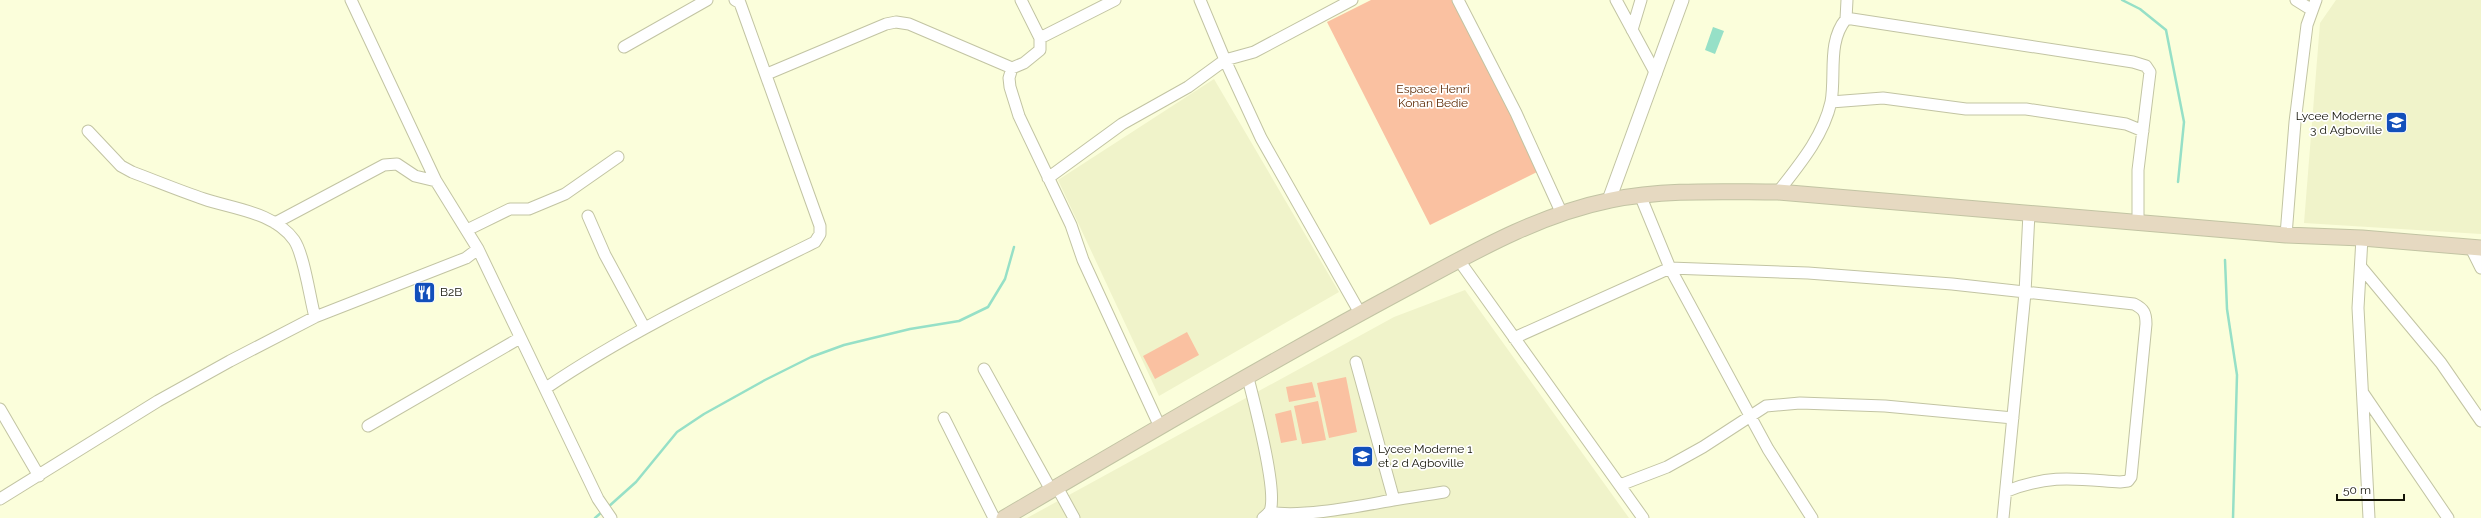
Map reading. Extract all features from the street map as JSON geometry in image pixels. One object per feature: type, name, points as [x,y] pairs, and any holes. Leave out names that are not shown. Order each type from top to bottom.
[{"type":"main road","points":[[1004,518],[1160,427],[1458,259],[1510,233],[1562,214],[1610,200],[1640,195],[1699,192],[1778,192],[2138,221],[2286,235],[2362,238],[2475,247]]},
{"type":"street","points":[[351,0],[436,181],[478,249],[598,499],[611,518]]},
{"type":"street","points":[[624,47],[707,0]]},
{"type":"street","points":[[546,388],[644,327],[689,307],[815,242],[820,234],[820,226],[767,74],[740,3],[735,0]]},
{"type":"street","points":[[767,74],[886,24],[896,22],[909,24],[1012,68],[1024,63],[1040,50],[1040,38],[1021,0]]},
{"type":"street","points":[[1040,38],[1115,0]]},
{"type":"street","points":[[1200,0],[1225,60],[1262,138],[1360,313]]},
{"type":"street","points":[[1048,178],[1122,124],[1188,87],[1225,60],[1254,52],[1352,0]]},
{"type":"street","points":[[1458,0],[1516,113],[1562,214]]},
{"type":"street","points":[[1616,0],[1656,74]]},
{"type":"street","points":[[1632,30],[1640,0]]},
{"type":"street","points":[[1610,200],[1682,0]]},
{"type":"street","points":[[1778,192],[1815,142],[1831,102],[1837,36],[1846,19],[1847,0]]},
{"type":"street","points":[[2286,235],[2295,122],[2307,25],[2314,5],[2296,0]]},
{"type":"street","points":[[1846,19],[2134,62],[2146,66],[2150,72],[2138,170],[2138,221]]},
{"type":"street","points":[[1012,68],[1010,78],[1012,97],[1019,116],[1070,225],[1083,260],[1139,385],[1160,427]]},
{"type":"street","points":[[1831,102],[1884,98],[1966,109],[2026,109],[2126,124],[2143,131]]},
{"type":"street","points":[[88,131],[121,166],[132,172],[205,199],[238,207],[275,223],[295,241],[315,317]]},
{"type":"street","points":[[467,230],[510,209],[529,209],[565,194],[618,158]]},
{"type":"street","points":[[275,223],[384,165],[397,164],[415,176],[436,181]]},
{"type":"street","points":[[1640,195],[1670,268],[1752,416],[1768,449],[1812,518]]},
{"type":"street","points":[[2004,518],[2025,293],[2029,213]]},
{"type":"street","points":[[588,216],[605,255],[644,327]]},
{"type":"street","points":[[2362,238],[2358,308],[2369,518]]},
{"type":"street","points":[[2475,247],[2481,268]]},
{"type":"street","points":[[0,499],[158,401],[315,317],[466,258],[478,249]]},
{"type":"street","points":[[1458,259],[1643,518]]},
{"type":"street","points":[[2361,267],[2441,363],[2481,421]]},
{"type":"street","points":[[1514,338],[1670,268],[1816,274],[1952,284],[2134,304],[2142,308],[2146,314],[2146,324],[2131,477],[2128,481],[2058,478],[2038,481],[2007,491]]},
{"type":"street","points":[[368,426],[520,338]]},
{"type":"street","points":[[1356,362],[1394,500]]},
{"type":"street","points":[[984,369],[1054,489],[1074,518]]},
{"type":"street","points":[[1248,378],[1264,440],[1271,501],[1266,515],[1281,516],[1335,512],[1444,492]]},
{"type":"street","points":[[2363,393],[2448,518]]},
{"type":"street","points":[[1620,485],[1667,467],[1703,447],[1766,406],[1800,403],[1885,406],[2013,418]]},
{"type":"street","points":[[0,409],[39,476]]},
{"type":"street","points":[[944,418],[994,518]]},
{"type":"shaded area","name":"Lycee Moderne 3 d Agboville","points":[[2336,0],[2481,0],[2481,234],[2304,223],[2320,23]]},
{"type":"shaded area","points":[[1214,79],[1339,292],[1159,396],[1058,180]]},
{"type":"shaded area","name":"Lycee Moderne 1 et 2 d Agboville","points":[[1465,290],[1629,518],[1027,518],[1394,317]]},
{"type":"green space","name":"Espace Henri Konan Bedie","points":[[1371,0],[1453,0],[1539,171],[1430,225],[1327,22]]},
{"type":"green space","points":[[1187,332],[1199,355],[1155,379],[1143,356]]},
{"type":"green space","points":[[1346,377],[1357,432],[1329,438],[1317,383]]},
{"type":"green space","points":[[1312,382],[1316,397],[1289,402],[1286,387]]},
{"type":"green space","points":[[1318,401],[1326,440],[1302,444],[1294,406]]},
{"type":"green space","points":[[1291,410],[1297,440],[1281,443],[1275,414]]},
{"type":"water","points":[[1713,27],[1724,31],[1715,54],[1705,50]]},
{"type":"waterway","points":[[2122,0],[2140,9],[2166,30],[2184,122],[2178,182]]},
{"type":"waterway","points":[[607,508],[636,482],[677,432],[704,414],[765,380],[811,357],[844,345],[910,329],[959,321],[988,307],[1005,279],[1014,247]]},
{"type":"waterway","points":[[2225,260],[2227,309],[2237,375],[2233,518]]},
{"type":"waterway","points":[[595,518],[603,511]]},
{"type":"place","name":"Lycee Moderne 3 d Agboville","points":[[2397,123]]},
{"type":"place","name":"B2B","points":[[424,292]]},
{"type":"place","name":"Lycee Moderne 1 et 2 d Agboville","points":[[1362,456]]}]
